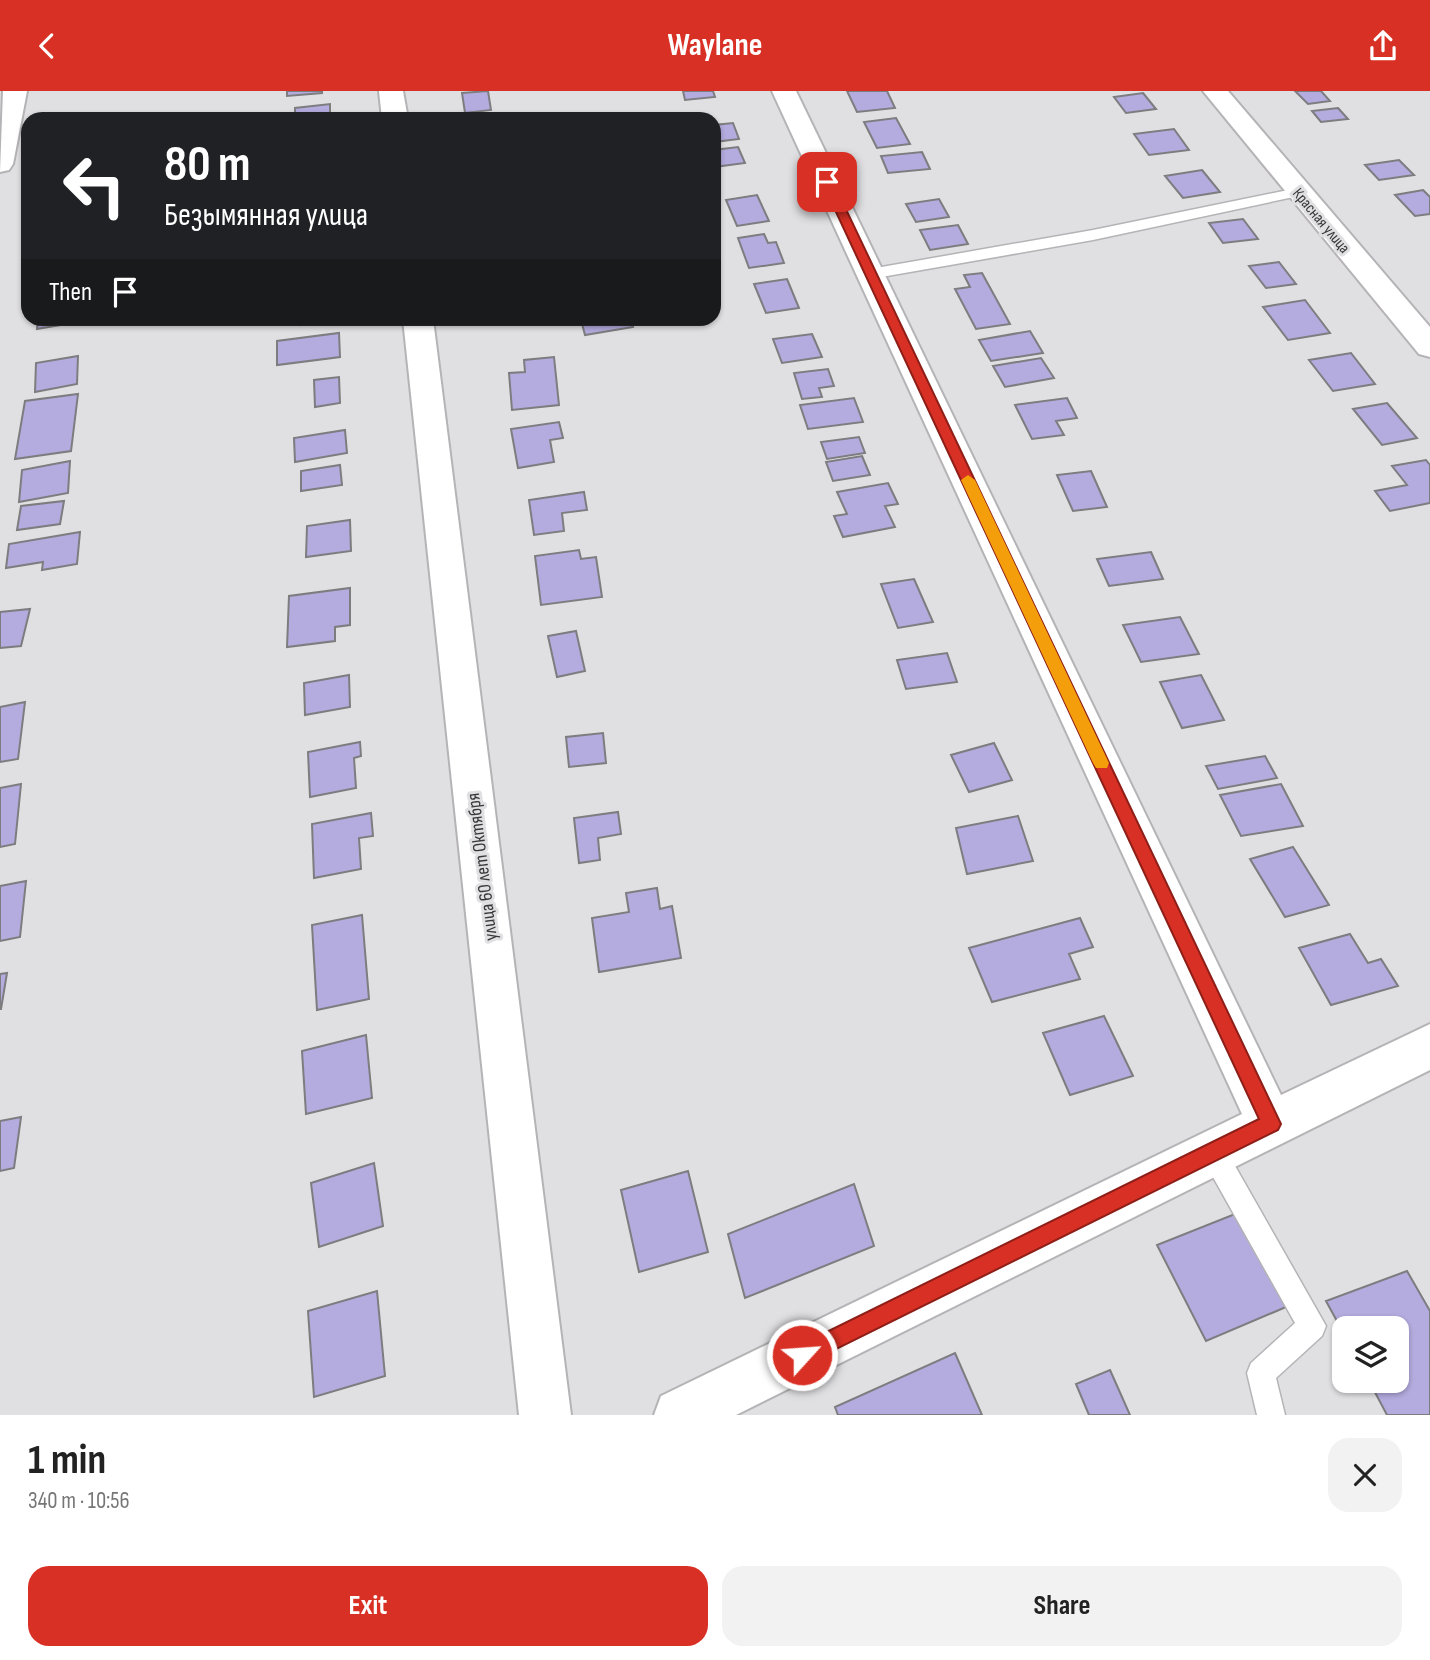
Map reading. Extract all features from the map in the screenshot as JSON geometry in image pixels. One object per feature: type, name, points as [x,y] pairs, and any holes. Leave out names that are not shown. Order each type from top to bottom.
[{"type":"street","points":[[0,165],[15,91]]},
{"type":"street","points":[[391,91],[394,112]]},
{"type":"street","points":[[784,91],[1271,1124]]},
{"type":"street","name":"Красная улица","points":[[1215,91],[1430,347]]},
{"type":"street","name":"улица 60 лет Октября","points":[[419,326],[545,1415]]},
{"type":"street","points":[[680,1415],[1430,1046]]},
{"type":"lane","points":[[870,274],[1093,235],[1298,192]]},
{"type":"lane","points":[[1213,1152],[1312,1326],[1261,1373],[1271,1415]]},
{"type":"building","points":[[287,91],[322,91],[322,93],[287,96]]},
{"type":"building","points":[[488,91],[491,110],[465,112],[462,93]]},
{"type":"building","points":[[683,91],[713,91],[715,97],[685,100]]},
{"type":"building","points":[[847,91],[887,91],[895,108],[857,112]]},
{"type":"building","points":[[1295,91],[1321,91],[1330,101],[1308,104]]},
{"type":"building","points":[[1143,93],[1156,109],[1126,113],[1114,97]]},
{"type":"building","points":[[330,104],[330,112],[295,112],[295,108]]},
{"type":"building","points":[[1338,108],[1348,119],[1321,122],[1312,111]]},
{"type":"building","points":[[896,118],[910,144],[877,148],[864,122]]},
{"type":"building","points":[[733,123],[739,139],[721,141],[721,124]]},
{"type":"building","points":[[1174,129],[1189,150],[1149,155],[1134,134]]},
{"type":"building","points":[[738,147],[745,163],[721,166],[721,149]]},
{"type":"building","points":[[922,152],[930,169],[888,173],[881,156]]},
{"type":"building","points":[[1399,160],[1414,175],[1379,180],[1365,165]]},
{"type":"building","points":[[1202,170],[1220,192],[1183,198],[1165,176]]},
{"type":"building","points":[[1423,190],[1430,197],[1430,214],[1415,216],[1395,195]]},
{"type":"building","points":[[757,195],[769,221],[737,226],[726,200]]},
{"type":"building","points":[[939,199],[949,217],[916,222],[906,204]]},
{"type":"building","points":[[1243,219],[1258,239],[1223,243],[1209,223]]},
{"type":"building","points":[[958,225],[968,244],[930,250],[920,230]]},
{"type":"building","points":[[764,234],[768,243],[776,242],[784,263],[749,268],[738,238]]},
{"type":"building","points":[[1279,262],[1296,284],[1266,288],[1249,266]]},
{"type":"building","points":[[982,273],[1010,324],[976,329],[955,289],[970,287],[964,275]]},
{"type":"building","points":[[787,279],[799,308],[766,313],[754,284]]},
{"type":"building","points":[[1305,300],[1330,333],[1288,340],[1263,307]]},
{"type":"building","points":[[583,326],[633,327],[585,335]]},
{"type":"building","points":[[1030,331],[1043,353],[991,361],[979,340]]},
{"type":"building","points":[[339,333],[340,357],[277,365],[277,341]]},
{"type":"building","points":[[812,334],[822,357],[782,363],[773,339]]},
{"type":"building","points":[[1351,353],[1375,384],[1333,391],[1309,360]]},
{"type":"building","points":[[78,356],[77,384],[35,392],[36,363]]},
{"type":"building","points":[[554,357],[559,405],[512,410],[509,373],[525,372],[524,360]]},
{"type":"building","points":[[1041,358],[1054,378],[1005,387],[993,366]]},
{"type":"building","points":[[828,369],[834,386],[819,388],[822,397],[802,399],[794,373]]},
{"type":"building","points":[[339,377],[340,403],[315,407],[314,380]]},
{"type":"building","points":[[78,394],[71,451],[15,459],[25,401]]},
{"type":"building","points":[[854,398],[863,422],[808,429],[800,405]]},
{"type":"building","points":[[1067,398],[1077,418],[1056,421],[1064,435],[1032,439],[1015,405]]},
{"type":"building","points":[[1387,403],[1417,438],[1382,445],[1353,409]]},
{"type":"building","points":[[559,422],[563,438],[550,440],[554,462],[518,468],[511,429]]},
{"type":"building","points":[[345,430],[347,453],[295,462],[294,438]]},
{"type":"building","points":[[859,437],[865,453],[827,459],[821,442]]},
{"type":"building","points":[[862,456],[870,475],[833,481],[826,462]]},
{"type":"building","points":[[1426,460],[1430,465],[1430,503],[1390,511],[1375,491],[1407,485],[1392,466]]},
{"type":"building","points":[[70,461],[68,493],[19,502],[22,470]]},
{"type":"building","points":[[340,465],[342,485],[301,491],[301,471]]},
{"type":"building","points":[[1091,471],[1107,507],[1073,511],[1057,475]]},
{"type":"building","points":[[888,483],[898,504],[885,506],[895,527],[843,537],[834,516],[847,514],[837,492]]},
{"type":"building","points":[[584,492],[587,510],[562,513],[564,531],[534,535],[529,500]]},
{"type":"building","points":[[64,501],[60,524],[17,530],[21,506]]},
{"type":"building","points":[[350,520],[351,551],[306,557],[307,526]]},
{"type":"building","points":[[80,532],[77,564],[42,570],[43,562],[6,568],[9,544]]},
{"type":"building","points":[[579,550],[581,559],[596,557],[602,597],[541,605],[535,556]]},
{"type":"building","points":[[1151,552],[1163,579],[1109,586],[1097,559]]},
{"type":"building","points":[[914,579],[933,622],[898,628],[881,584]]},
{"type":"building","points":[[350,588],[350,625],[335,627],[335,641],[287,647],[289,596]]},
{"type":"building","points":[[30,609],[21,646],[0,648],[0,612]]},
{"type":"building","points":[[1180,617],[1199,654],[1141,662],[1123,625]]},
{"type":"building","points":[[576,631],[585,671],[557,677],[548,636]]},
{"type":"building","points":[[947,653],[957,682],[906,689],[897,660]]},
{"type":"building","points":[[349,675],[350,707],[305,715],[304,683]]},
{"type":"building","points":[[1201,675],[1224,720],[1182,728],[1160,682]]},
{"type":"building","points":[[25,702],[18,759],[0,762],[0,707]]},
{"type":"building","points":[[603,733],[606,763],[569,767],[566,737]]},
{"type":"building","points":[[360,742],[361,756],[354,758],[356,788],[310,797],[308,752]]},
{"type":"building","points":[[994,743],[1012,780],[969,792],[951,755]]},
{"type":"building","points":[[1265,756],[1277,778],[1218,789],[1206,766]]},
{"type":"building","points":[[21,784],[15,844],[0,847],[0,788]]},
{"type":"building","points":[[1281,784],[1303,826],[1241,836],[1220,795]]},
{"type":"building","points":[[618,812],[621,834],[598,838],[600,860],[579,863],[574,818]]},
{"type":"building","points":[[371,813],[373,836],[359,838],[361,869],[314,878],[312,824]]},
{"type":"building","points":[[1018,816],[1033,861],[967,874],[956,828]]},
{"type":"building","points":[[1293,847],[1329,905],[1285,917],[1250,859]]},
{"type":"building","points":[[26,881],[20,937],[0,941],[0,886]]},
{"type":"building","points":[[657,888],[660,909],[672,906],[681,958],[599,972],[592,918],[629,912],[626,893]]},
{"type":"building","points":[[362,915],[369,999],[317,1010],[312,925]]},
{"type":"building","points":[[1080,918],[1093,947],[1069,954],[1080,979],[992,1002],[969,948]]},
{"type":"building","points":[[1350,934],[1368,963],[1381,959],[1398,986],[1331,1005],[1299,948]]},
{"type":"building","points":[[7,973],[1,1009],[0,1009],[0,974]]},
{"type":"building","points":[[1104,1016],[1133,1076],[1070,1095],[1043,1033]]},
{"type":"building","points":[[366,1035],[372,1098],[306,1114],[302,1051]]},
{"type":"building","points":[[21,1117],[14,1168],[0,1171],[0,1121]]},
{"type":"building","points":[[374,1163],[383,1226],[319,1247],[311,1183]]},
{"type":"building","points":[[688,1171],[708,1252],[639,1272],[621,1190]]},
{"type":"building","points":[[854,1184],[874,1246],[745,1298],[728,1234]]},
{"type":"building","points":[[1235,1214],[1286,1307],[1206,1341],[1157,1245]]},
{"type":"building","points":[[1407,1271],[1430,1311],[1430,1415],[1387,1415],[1375,1393],[1409,1393],[1409,1316],[1334,1316],[1326,1301]]},
{"type":"building","points":[[377,1291],[385,1376],[314,1397],[308,1311]]},
{"type":"building","points":[[955,1353],[982,1415],[838,1415],[835,1407]]},
{"type":"building","points":[[1110,1370],[1130,1415],[1089,1415],[1076,1384]]},
{"type":"slow traffic","points":[[968,480],[1101,763]]},
{"type":"route","points":[[802,1355],[1271,1124],[827,182]]}]
